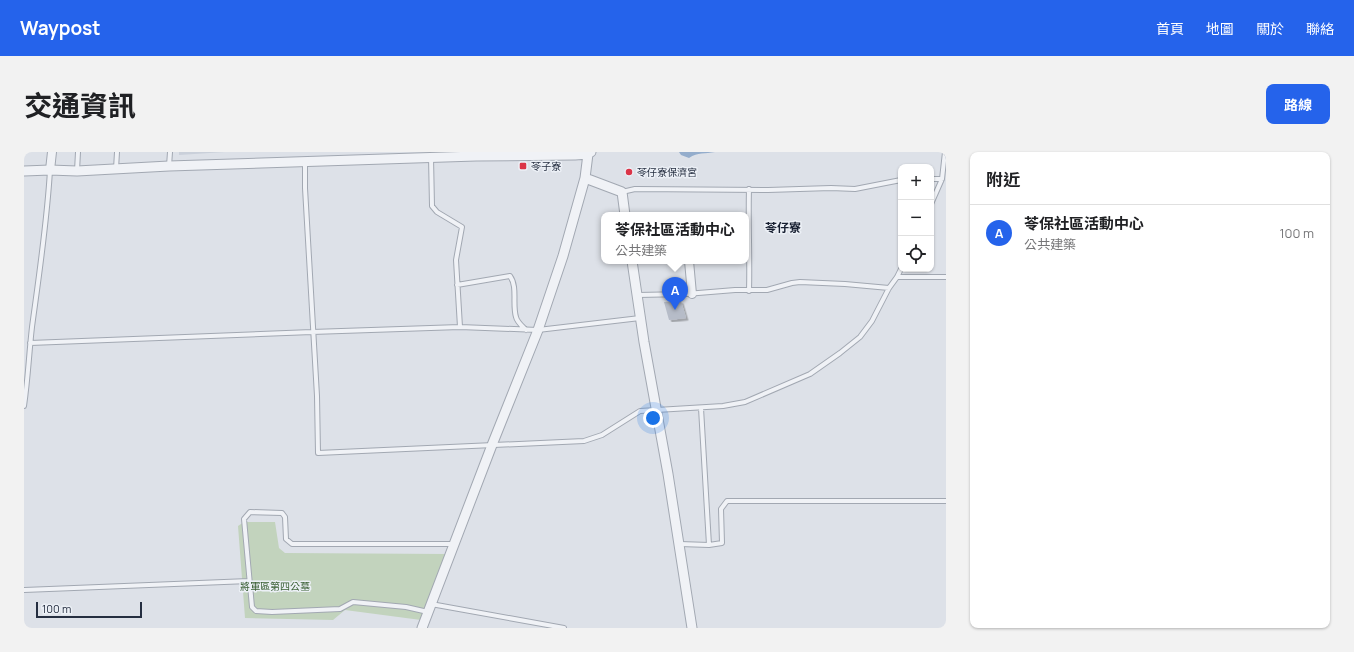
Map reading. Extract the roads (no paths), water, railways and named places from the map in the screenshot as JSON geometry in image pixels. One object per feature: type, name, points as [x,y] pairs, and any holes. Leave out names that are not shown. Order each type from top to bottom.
[{"type":"street","points":[[50,170],[52,152]]},
{"type":"street","points":[[24,171],[116,170],[169,166],[477,154],[590,153],[585,178],[563,256],[538,330],[422,628]]},
{"type":"street","points":[[585,178],[622,192],[625,212]]},
{"type":"street","points":[[632,264],[640,318],[680,544],[692,628]]},
{"type":"street","points":[[690,264],[692,294]]},
{"type":"lane","points":[[77,171],[78,152]]},
{"type":"lane","points":[[116,170],[117,152]]},
{"type":"lane","points":[[169,166],[170,152]]},
{"type":"lane","points":[[933,200],[942,179],[945,152]]},
{"type":"lane","points":[[428,156],[432,206],[437,212],[462,227],[456,260],[460,327]]},
{"type":"lane","points":[[305,161],[312,332],[317,396],[318,453],[584,441],[602,435],[640,411],[701,408],[746,402],[810,374],[860,337],[872,321],[889,288],[900,272]]},
{"type":"lane","points":[[24,406],[27,388],[30,343],[47,214],[50,170]]},
{"type":"lane","points":[[934,179],[942,179]]},
{"type":"lane","points":[[622,192],[635,189],[855,189],[898,181]]},
{"type":"lane","points":[[748,212],[749,189]]},
{"type":"lane","points":[[749,234],[749,291]]},
{"type":"lane","points":[[457,285],[510,276],[513,281],[514,309],[516,319],[526,330]]},
{"type":"lane","points":[[897,277],[946,277]]},
{"type":"lane","points":[[637,295],[692,294],[734,290],[767,290],[792,282],[889,288]]},
{"type":"lane","points":[[30,343],[460,327],[538,330],[640,318]]},
{"type":"lane","points":[[701,408],[710,545]]},
{"type":"lane","points":[[680,544],[710,545],[722,543],[721,509],[727,501],[946,502]]},
{"type":"lane","points":[[454,544],[292,544],[286,539],[285,517],[282,513],[250,512],[244,520],[252,607],[256,611],[272,612],[340,609],[353,602],[430,608],[564,628]]},
{"type":"lane","points":[[24,590],[249,581]]},
{"type":"water","points":[[679,152],[715,152],[699,154],[689,158],[681,155]]},
{"type":"place","name":"苓子寮","points":[[523,166]]},
{"type":"place","name":"苓仔寮保濟宮","points":[[629,172]]},
{"type":"place","name":"苓保社區活動中心","points":[[675,310]]},
{"type":"district","name":"苓仔寮","points":[[783,228]]},
{"type":"park label","name":"將軍區第四公墓","points":[[275,586]]}]
